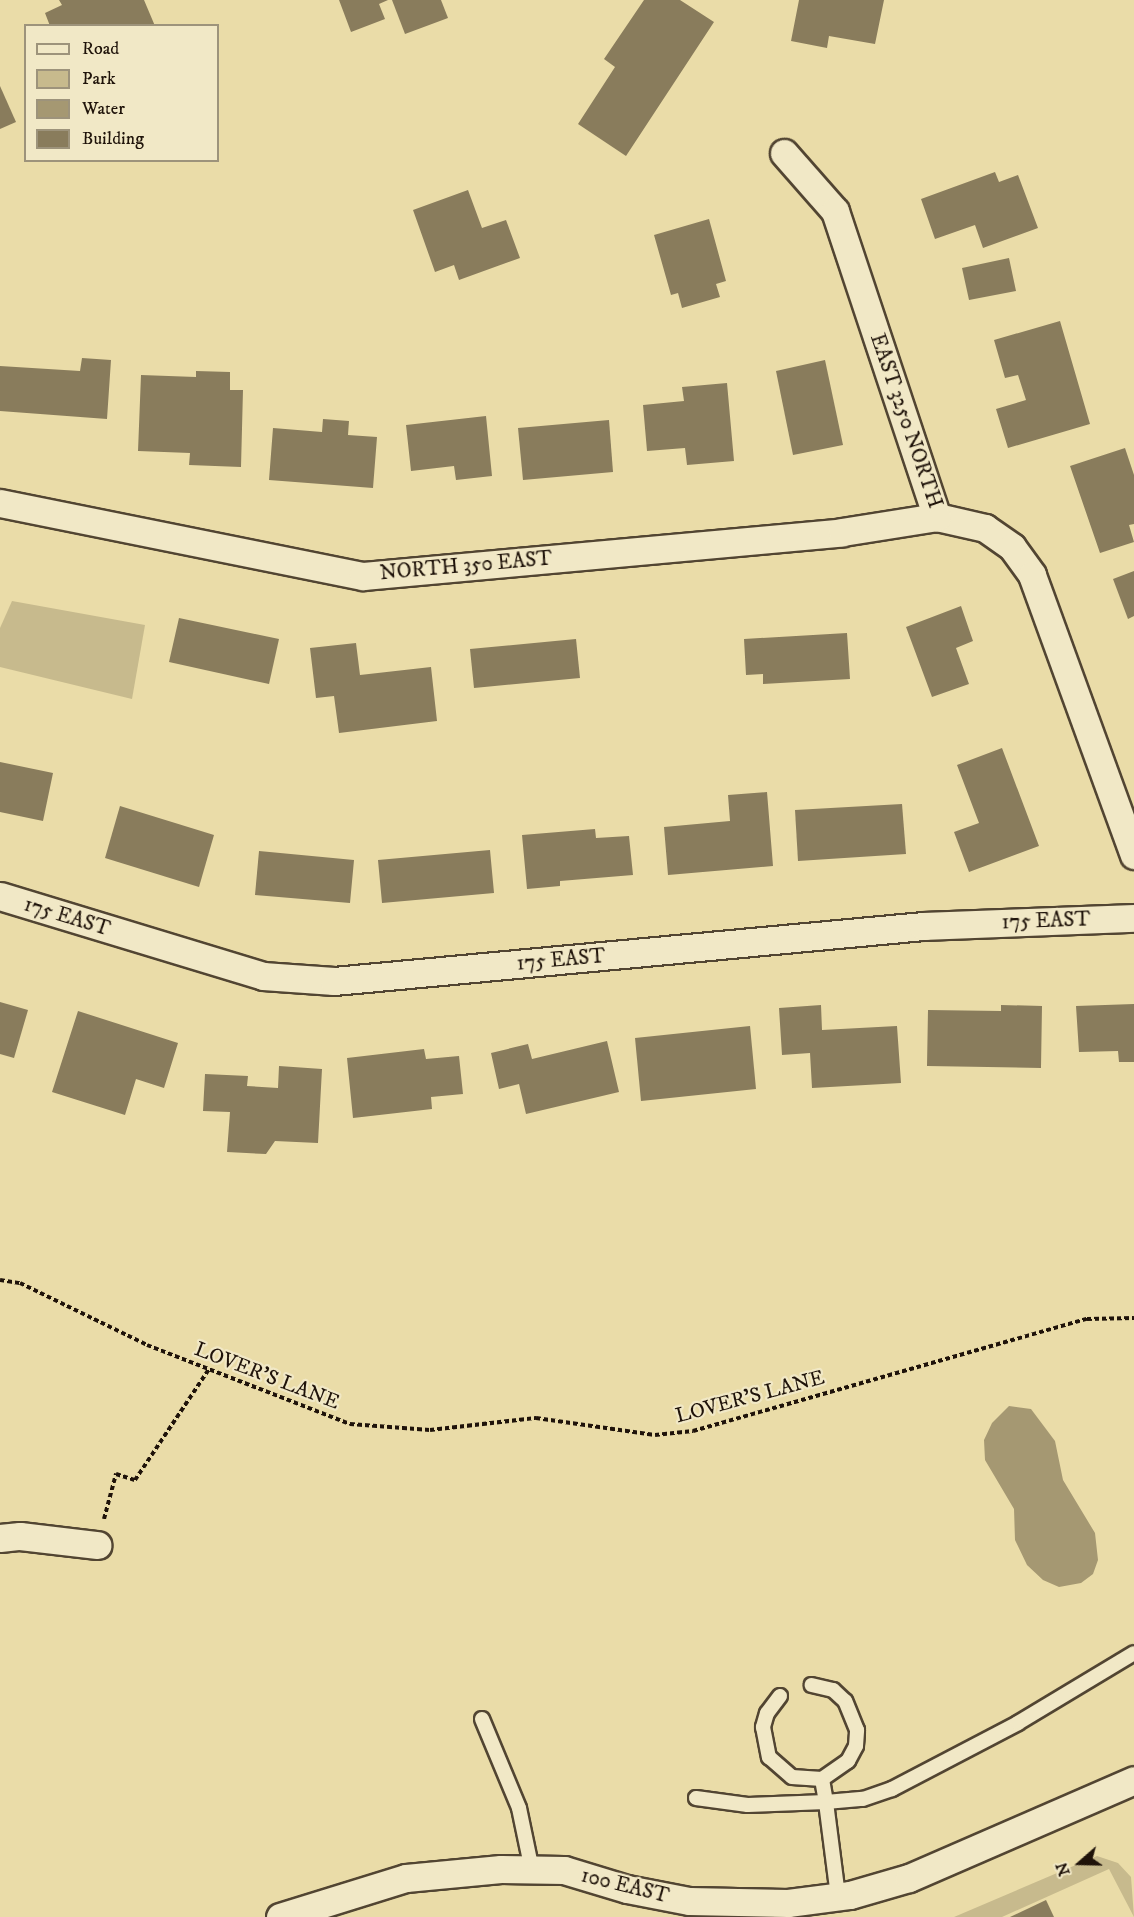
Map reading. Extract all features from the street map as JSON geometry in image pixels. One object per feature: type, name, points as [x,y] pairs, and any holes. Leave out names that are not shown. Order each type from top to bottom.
[{"type":"street","name":"EAST 3250 NORTH","points":[[784,153],[835,211],[938,517],[985,528],[1012,547],[1032,575],[1134,855]]},
{"type":"street","name":"NORTH 350 EAST","points":[[0,503],[363,576],[842,532],[938,517]]},
{"type":"street","name":"175 EAST","points":[[0,896],[264,976],[334,981],[923,926],[1134,918]]},
{"type":"street","points":[[0,1538],[20,1536],[97,1545]]},
{"type":"street","name":"100 EAST","points":[[279,1917],[406,1878],[532,1870],[564,1870],[627,1889],[689,1901],[776,1904],[838,1896],[909,1878],[1134,1780]]},
{"type":"lane","points":[[696,1798],[748,1805],[863,1799],[892,1789],[1018,1723],[1134,1653]]},
{"type":"lane","points":[[780,1696],[767,1713],[763,1727],[769,1757],[792,1776],[822,1779],[848,1761],[856,1746],[857,1731],[845,1701],[832,1690],[812,1685]]},
{"type":"lane","points":[[482,1719],[519,1808],[532,1870]]},
{"type":"lane","points":[[822,1779],[838,1896]]},
{"type":"path","name":"LOVER'S LANE","points":[[0,1280],[20,1283],[147,1345],[350,1424],[430,1430],[536,1418],[655,1435],[693,1431],[1087,1319],[1134,1318]]},
{"type":"path","points":[[97,1545],[116,1474],[135,1480],[209,1369]]},
{"type":"green space","points":[[12,601],[145,625],[132,699],[0,667],[0,628]]},
{"type":"green space","points":[[1097,1856],[1118,1863],[1131,1877],[1134,1917],[1109,1869],[1002,1917],[954,1917]]},
{"type":"water","points":[[1009,1406],[1031,1409],[1055,1441],[1063,1480],[1095,1533],[1098,1560],[1093,1574],[1081,1583],[1059,1587],[1043,1580],[1027,1565],[1015,1540],[1014,1509],[985,1460],[984,1440],[992,1423]]},
{"type":"building","points":[[59,0],[144,0],[154,24],[49,24],[45,13],[62,5]]},
{"type":"building","points":[[339,0],[388,0],[379,4],[385,19],[351,32]]},
{"type":"building","points":[[392,0],[441,0],[448,18],[405,34]]},
{"type":"building","points":[[644,0],[680,0],[714,22],[626,156],[578,124],[615,67],[604,59]]},
{"type":"building","points":[[799,0],[884,0],[875,44],[829,36],[827,48],[791,41]]},
{"type":"building","points":[[0,86],[16,122],[0,129]]},
{"type":"building","points":[[995,172],[999,182],[1018,175],[1038,228],[983,248],[975,225],[935,239],[921,199]]},
{"type":"building","points":[[468,190],[482,228],[506,220],[520,258],[459,280],[454,265],[435,272],[413,210]]},
{"type":"building","points":[[709,219],[726,281],[716,284],[720,297],[682,308],[678,293],[671,295],[654,235]]},
{"type":"building","points":[[1009,258],[1016,291],[969,300],[962,268]]},
{"type":"building","points":[[1060,321],[1090,424],[1008,448],[996,409],[1026,400],[1018,375],[1005,378],[994,340]]},
{"type":"building","points":[[82,358],[111,360],[107,419],[0,411],[0,366],[80,371]]},
{"type":"building","points":[[825,360],[843,445],[793,455],[776,371]]},
{"type":"building","points":[[196,371],[230,372],[230,390],[243,390],[241,467],[189,465],[190,453],[138,451],[141,375],[196,377]]},
{"type":"building","points":[[727,383],[734,461],[687,465],[685,448],[647,451],[643,405],[684,401],[682,387]]},
{"type":"building","points":[[486,416],[492,476],[456,480],[454,466],[411,471],[406,425]]},
{"type":"building","points":[[323,419],[349,421],[348,435],[377,437],[373,488],[269,480],[273,428],[322,432]]},
{"type":"building","points":[[609,420],[613,472],[523,480],[518,428]]},
{"type":"building","points":[[1125,448],[1134,475],[1134,524],[1129,525],[1134,542],[1100,553],[1070,466]]},
{"type":"building","points":[[1134,571],[1134,616],[1128,619],[1113,579]]},
{"type":"building","points":[[961,606],[973,641],[956,648],[969,684],[932,697],[906,627]]},
{"type":"building","points":[[179,618],[279,639],[269,684],[169,662]]},
{"type":"building","points":[[847,633],[850,679],[763,684],[763,674],[746,675],[744,639]]},
{"type":"building","points":[[576,639],[580,678],[474,688],[470,649]]},
{"type":"building","points":[[356,643],[360,675],[431,667],[437,721],[339,733],[334,696],[316,698],[310,648]]},
{"type":"building","points":[[1002,748],[1039,846],[969,872],[954,832],[979,823],[957,765]]},
{"type":"building","points":[[0,762],[53,773],[43,821],[0,812]]},
{"type":"building","points":[[767,792],[773,866],[668,875],[664,827],[730,821],[728,795]]},
{"type":"building","points":[[902,804],[906,854],[798,861],[795,810]]},
{"type":"building","points":[[120,806],[214,835],[199,887],[105,858]]},
{"type":"building","points":[[595,829],[596,838],[629,836],[633,875],[560,881],[560,886],[527,889],[522,835]]},
{"type":"building","points":[[490,850],[494,893],[382,903],[378,860]]},
{"type":"building","points":[[259,851],[354,860],[350,903],[255,895]]},
{"type":"building","points":[[0,1002],[28,1010],[14,1058],[0,1054]]},
{"type":"building","points":[[1134,1004],[1134,1062],[1119,1062],[1118,1051],[1079,1052],[1076,1006]]},
{"type":"building","points":[[821,1005],[822,1030],[897,1026],[901,1083],[812,1088],[810,1053],[782,1055],[779,1008]]},
{"type":"building","points":[[1001,1005],[1042,1006],[1041,1068],[927,1066],[928,1010],[1001,1011]]},
{"type":"building","points":[[78,1011],[178,1043],[164,1088],[136,1079],[125,1115],[52,1092]]},
{"type":"building","points":[[750,1026],[756,1089],[641,1101],[635,1038]]},
{"type":"building","points":[[607,1041],[619,1092],[526,1114],[519,1084],[499,1089],[491,1053],[528,1044],[532,1059]]},
{"type":"building","points":[[424,1049],[426,1059],[459,1056],[463,1094],[431,1097],[432,1109],[353,1118],[347,1058]]},
{"type":"building","points":[[279,1066],[322,1069],[318,1143],[275,1141],[266,1154],[227,1152],[230,1112],[203,1111],[205,1074],[248,1076],[247,1086],[278,1088]]},
{"type":"building","points":[[1046,1900],[1054,1917],[1010,1917]]}]
